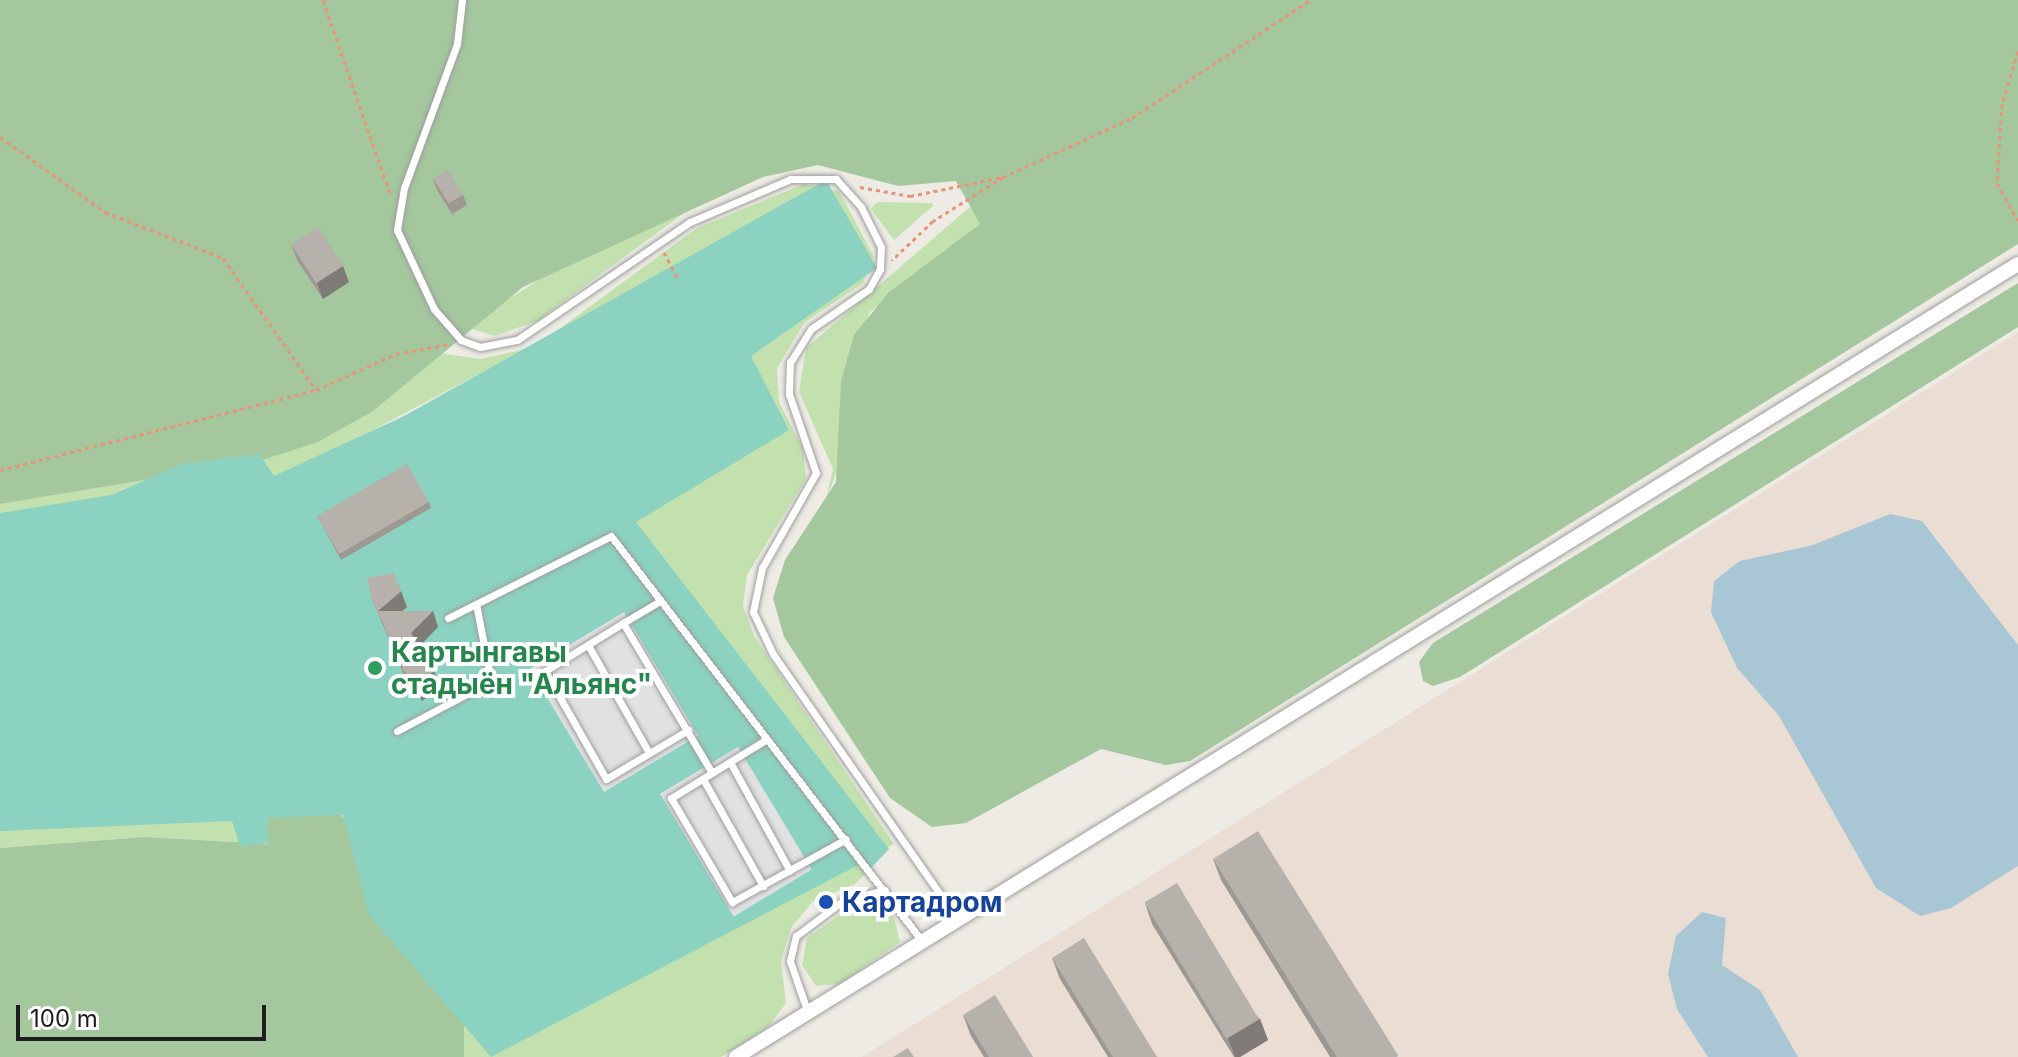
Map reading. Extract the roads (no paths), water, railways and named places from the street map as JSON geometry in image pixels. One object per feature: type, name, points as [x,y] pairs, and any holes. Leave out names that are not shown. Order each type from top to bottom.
[{"type":"street","points":[[736,1057],[2018,264]]},
{"type":"lane","points":[[462,0],[450,68],[398,213],[403,256],[434,309],[461,340],[480,347],[535,331],[658,242],[721,207],[808,174],[836,179],[878,239],[877,278],[811,329],[790,362],[789,394],[816,473],[762,568],[753,612],[773,654],[958,921]]},
{"type":"lane","points":[[448,618],[611,536],[923,943]]},
{"type":"lane","points":[[660,601],[545,671],[606,779],[688,730]]},
{"type":"lane","points":[[397,731],[491,681],[476,604]]},
{"type":"lane","points":[[623,623],[712,773]]},
{"type":"lane","points":[[588,645],[649,753]]},
{"type":"lane","points":[[767,739],[671,798],[732,902],[846,839]]},
{"type":"lane","points":[[730,762],[790,871]]},
{"type":"lane","points":[[703,779],[763,886]]},
{"type":"lane","points":[[808,1013],[790,961],[796,936],[844,900],[885,890]]},
{"type":"water","points":[[1890,514],[1922,521],[2018,645],[2018,866],[1951,908],[1920,916],[1876,888],[1779,716],[1737,668],[1711,612],[1714,581],[1740,561],[1813,545]]},
{"type":"water","points":[[1702,912],[1726,918],[1722,965],[1760,990],[1798,1057],[1708,1057],[1677,1009],[1668,974],[1676,936]]},
{"type":"place","name":"Картынгавы стадыён \"Альянс\"","points":[[375,668]]},
{"type":"place","name":"Картадром","points":[[826,902]]}]
